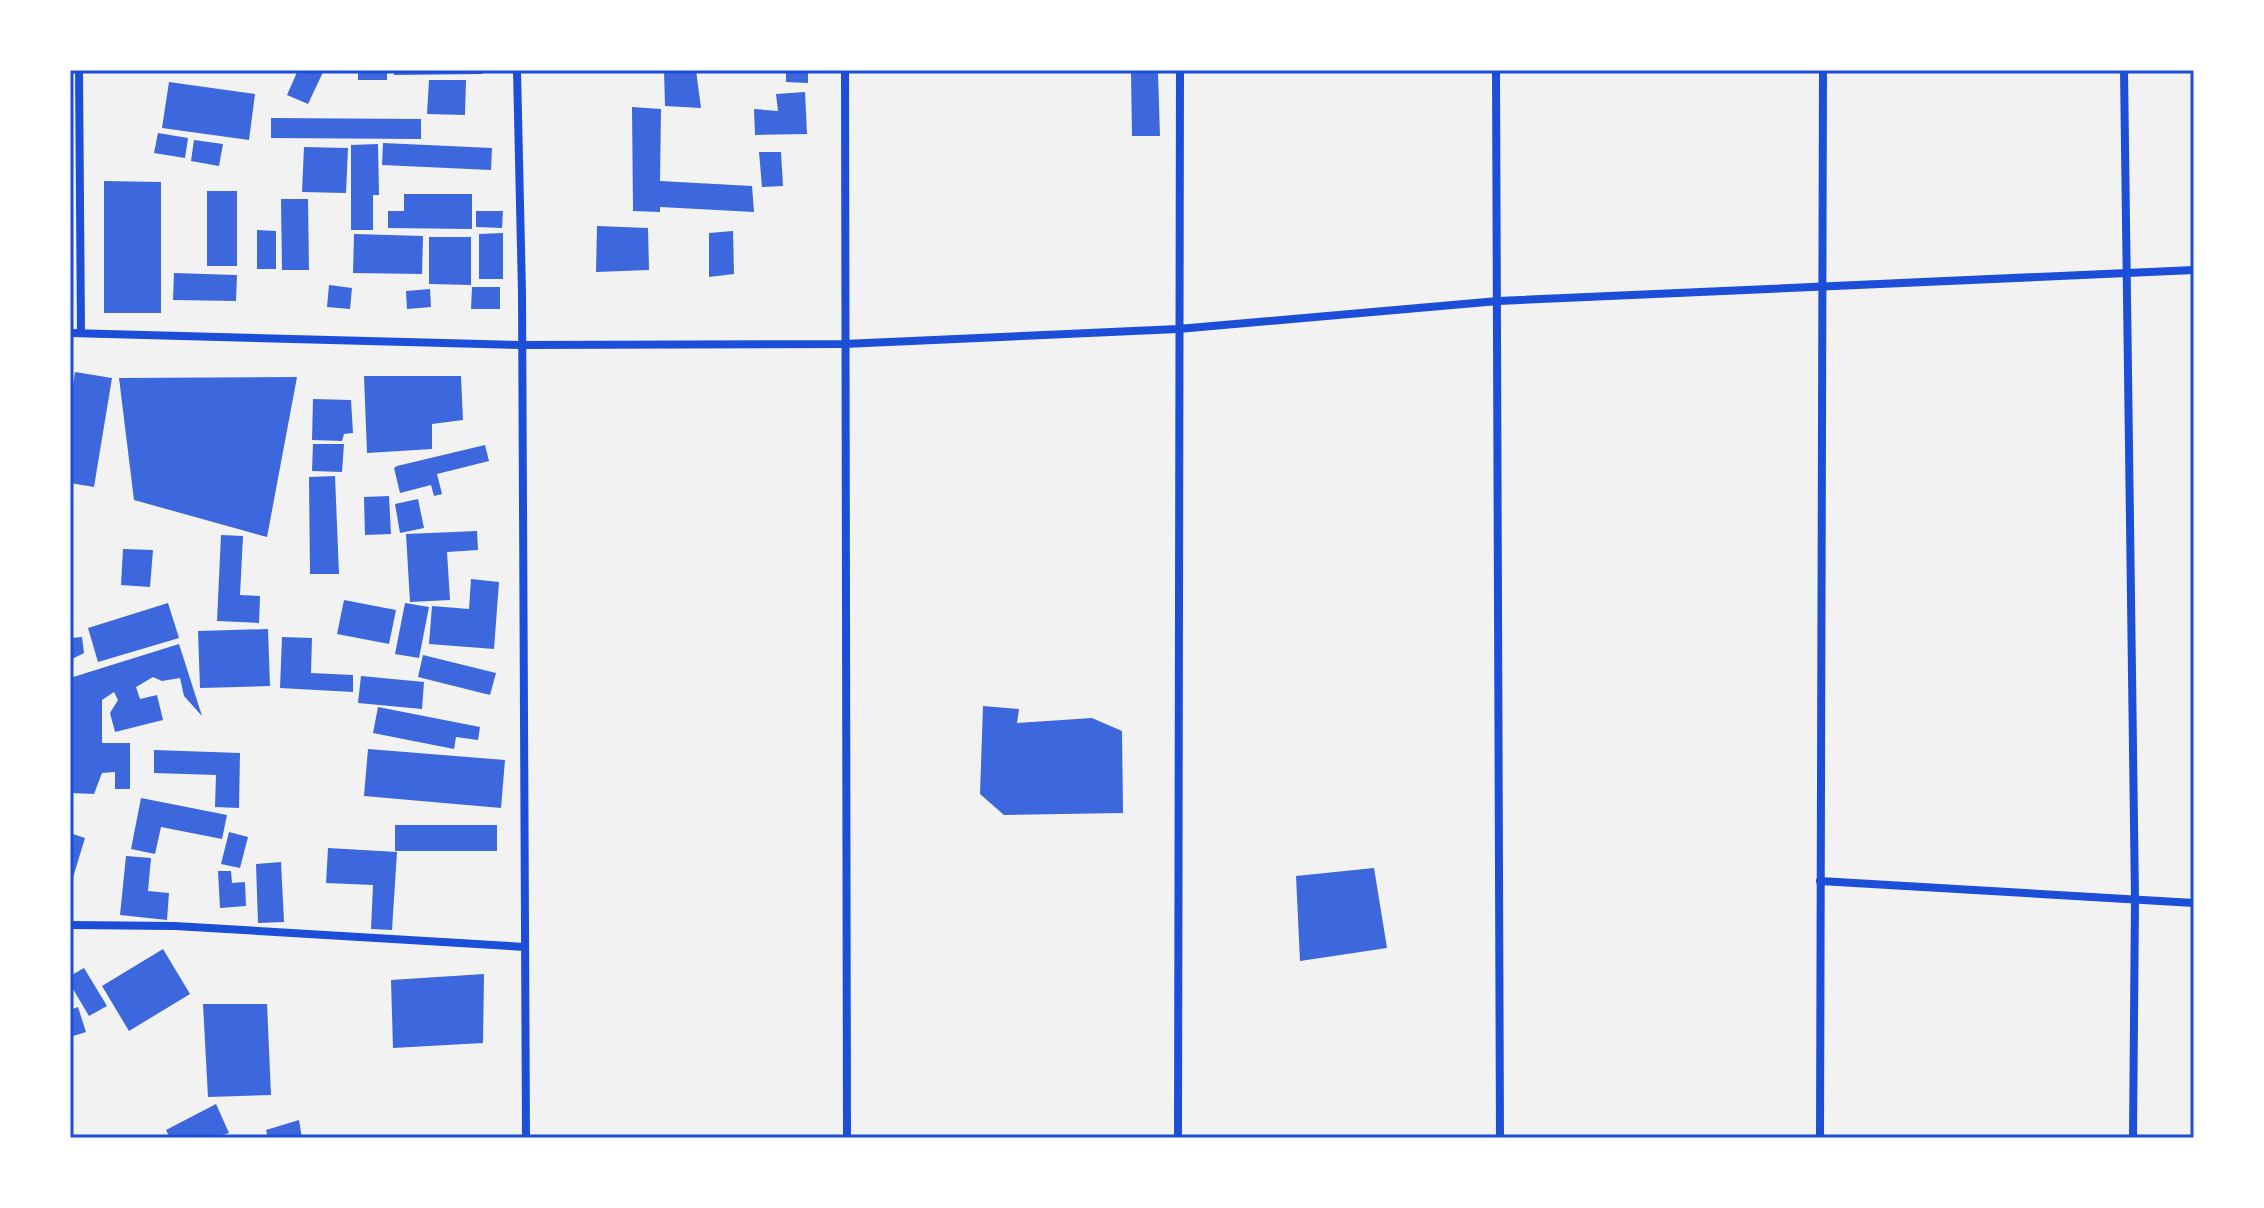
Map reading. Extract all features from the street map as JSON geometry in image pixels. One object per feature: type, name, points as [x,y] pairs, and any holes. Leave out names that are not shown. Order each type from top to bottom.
[{"type":"street","points":[[79,70],[81,333]]},
{"type":"street","points":[[517,70],[526,1138]]},
{"type":"street","points":[[845,70],[847,1138]]},
{"type":"street","points":[[1178,1138],[1180,70]]},
{"type":"street","points":[[1496,70],[1500,1138]]},
{"type":"street","points":[[1820,1138],[1823,70]]},
{"type":"street","points":[[2124,70],[2135,900],[2133,1138]]},
{"type":"street","points":[[70,333],[521,345],[844,344],[1178,329],[1498,301],[2194,270]]},
{"type":"street","points":[[1820,881],[2194,903]]},
{"type":"street","points":[[70,925],[175,926],[525,947]]},
{"type":"building","points":[[298,70],[324,70],[308,104],[287,95]]},
{"type":"building","points":[[358,70],[387,70],[387,80],[358,80]]},
{"type":"building","points":[[394,70],[483,70],[483,74],[394,75]]},
{"type":"building","points":[[664,70],[696,70],[701,108],[665,106]]},
{"type":"building","points":[[786,70],[808,70],[808,83],[786,82]]},
{"type":"building","points":[[1131,73],[1158,73],[1160,136],[1132,136]]},
{"type":"building","points":[[429,80],[466,80],[465,115],[427,114]]},
{"type":"building","points":[[169,82],[255,94],[249,140],[162,128]]},
{"type":"building","points":[[805,92],[807,134],[755,135],[754,109],[778,111],[776,94]]},
{"type":"building","points":[[632,107],[661,109],[660,181],[752,186],[754,212],[660,207],[660,212],[633,211]]},
{"type":"building","points":[[271,118],[421,119],[421,139],[271,138]]},
{"type":"building","points":[[158,133],[188,138],[185,158],[154,153]]},
{"type":"building","points":[[194,140],[223,144],[219,166],[191,161]]},
{"type":"building","points":[[383,143],[492,148],[491,170],[382,165]]},
{"type":"building","points":[[378,144],[379,195],[373,195],[373,230],[351,230],[351,145]]},
{"type":"building","points":[[304,147],[348,148],[346,193],[302,192]]},
{"type":"building","points":[[759,152],[781,152],[783,186],[762,187]]},
{"type":"building","points":[[104,181],[161,182],[161,313],[104,313]]},
{"type":"building","points":[[207,191],[237,191],[237,266],[207,266]]},
{"type":"building","points":[[404,194],[472,194],[472,229],[388,228],[388,211],[404,211]]},
{"type":"building","points":[[281,199],[308,199],[309,270],[282,270]]},
{"type":"building","points":[[476,211],[503,211],[502,228],[476,227]]},
{"type":"building","points":[[597,226],[648,228],[649,270],[596,272]]},
{"type":"building","points":[[257,230],[276,231],[276,269],[257,269]]},
{"type":"building","points":[[733,231],[734,274],[709,277],[709,233]]},
{"type":"building","points":[[503,233],[503,279],[479,279],[479,234]]},
{"type":"building","points":[[354,234],[423,236],[422,274],[353,273]]},
{"type":"building","points":[[429,237],[471,237],[471,285],[429,284]]},
{"type":"building","points":[[174,273],[237,275],[236,301],[173,300]]},
{"type":"building","points":[[329,285],[352,288],[350,309],[327,307]]},
{"type":"building","points":[[472,287],[500,287],[500,309],[471,309]]},
{"type":"building","points":[[430,289],[431,307],[407,309],[406,291]]},
{"type":"building","points":[[75,372],[112,378],[94,487],[70,483],[70,403]]},
{"type":"building","points":[[364,376],[461,376],[463,420],[432,424],[432,449],[367,453]]},
{"type":"building","points":[[297,377],[267,537],[134,500],[119,378]]},
{"type":"building","points":[[313,399],[351,400],[353,433],[344,434],[342,441],[312,440]]},
{"type":"building","points":[[313,444],[344,444],[342,472],[312,471]]},
{"type":"building","points":[[485,445],[489,461],[437,474],[442,494],[434,496],[431,485],[400,493],[394,468],[397,466]]},
{"type":"building","points":[[335,476],[339,574],[310,574],[309,477]]},
{"type":"building","points":[[389,496],[391,534],[365,535],[364,497]]},
{"type":"building","points":[[418,499],[424,528],[400,533],[395,504]]},
{"type":"building","points":[[477,531],[478,550],[447,552],[450,600],[410,602],[406,534]]},
{"type":"building","points":[[221,535],[243,536],[240,595],[260,596],[259,623],[217,621]]},
{"type":"building","points":[[123,549],[153,550],[150,587],[121,585]]},
{"type":"building","points":[[471,579],[499,582],[494,649],[429,644],[432,606],[469,609]]},
{"type":"building","points":[[344,600],[396,610],[389,644],[337,634]]},
{"type":"building","points":[[168,603],[179,638],[98,662],[88,628]]},
{"type":"building","points":[[405,603],[429,607],[419,658],[395,654]]},
{"type":"building","points":[[268,629],[270,686],[200,688],[198,631]]},
{"type":"building","points":[[82,637],[84,653],[70,660],[70,638]]},
{"type":"building","points":[[282,637],[312,638],[311,673],[353,675],[353,692],[280,688]]},
{"type":"building","points":[[179,644],[202,716],[184,696],[180,678],[162,681],[153,677],[136,687],[140,699],[157,695],[163,720],[115,732],[110,713],[118,700],[114,692],[102,700],[102,743],[130,743],[130,789],[115,789],[115,772],[102,773],[94,794],[70,793],[70,678]]},
{"type":"building","points":[[423,655],[496,673],[490,695],[418,677]]},
{"type":"building","points":[[361,676],[424,682],[422,709],[358,703]]},
{"type":"building","points":[[983,706],[1019,709],[1017,723],[1092,718],[1122,731],[1123,813],[1004,815],[980,794]]},
{"type":"building","points":[[378,707],[480,727],[478,740],[456,737],[454,749],[373,733]]},
{"type":"building","points":[[368,749],[505,760],[501,808],[364,796]]},
{"type":"building","points":[[154,750],[240,753],[239,808],[215,807],[216,775],[154,773]]},
{"type":"building","points":[[141,798],[227,815],[222,839],[161,827],[155,854],[131,849]]},
{"type":"building","points":[[395,825],[497,825],[497,851],[395,851]]},
{"type":"building","points":[[229,832],[248,837],[240,868],[221,864]]},
{"type":"building","points":[[70,833],[85,838],[71,884],[70,884]]},
{"type":"building","points":[[328,848],[397,852],[392,930],[371,929],[373,885],[326,883]]},
{"type":"building","points":[[126,856],[151,858],[148,891],[169,893],[167,920],[120,915]]},
{"type":"building","points":[[281,862],[284,922],[258,923],[256,864]]},
{"type":"building","points":[[1374,868],[1387,948],[1300,961],[1296,876]]},
{"type":"building","points":[[218,871],[231,871],[232,883],[245,882],[246,906],[220,908]]},
{"type":"building","points":[[163,949],[190,994],[129,1031],[102,986]]},
{"type":"building","points":[[84,968],[107,1006],[89,1016],[70,984],[70,976]]},
{"type":"building","points":[[484,974],[483,1043],[393,1048],[391,980]]},
{"type":"building","points":[[203,1004],[267,1004],[271,1095],[208,1097]]},
{"type":"building","points":[[78,1007],[86,1032],[70,1037],[70,1010]]},
{"type":"building","points":[[216,1104],[229,1133],[214,1138],[170,1138],[166,1130]]},
{"type":"building","points":[[299,1120],[302,1138],[268,1138],[266,1130]]}]
